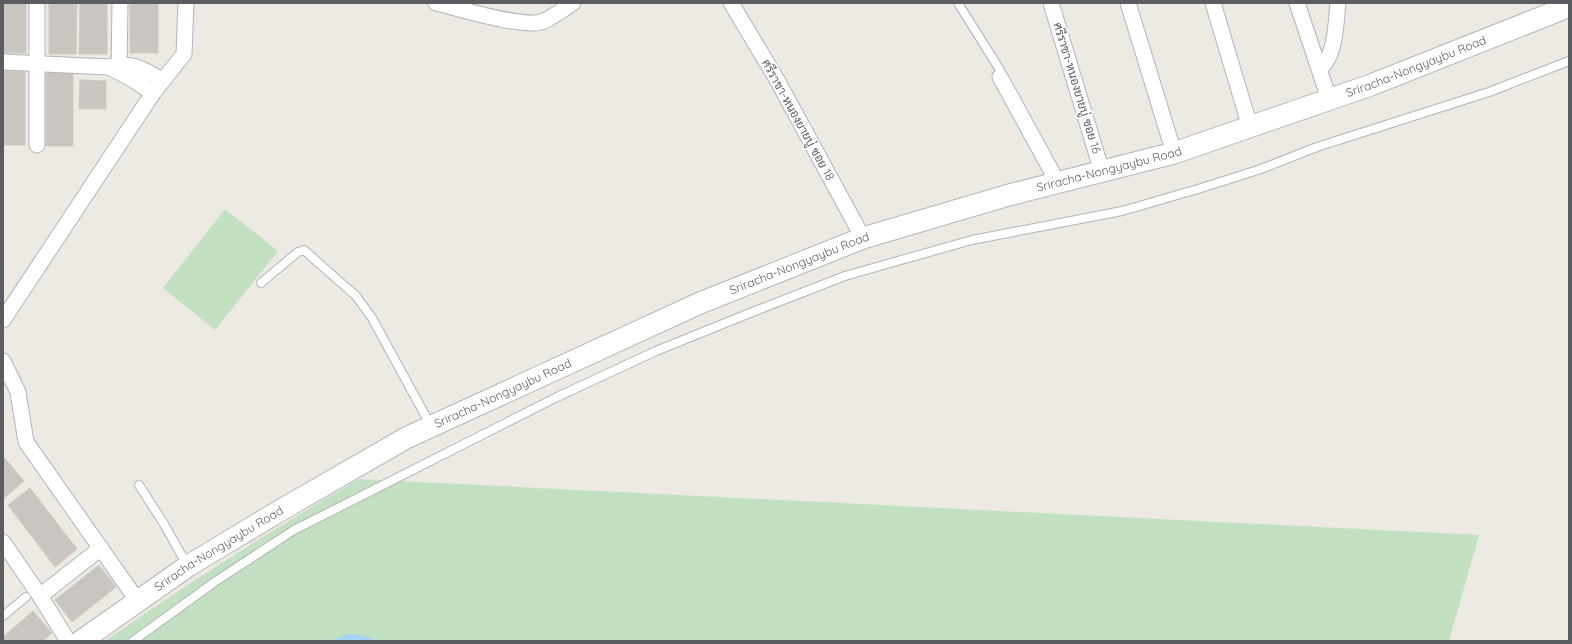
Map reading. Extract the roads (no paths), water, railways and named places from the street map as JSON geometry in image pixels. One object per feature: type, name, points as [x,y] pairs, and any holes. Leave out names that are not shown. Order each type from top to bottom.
[{"type":"main road","name":"Sriracha-Nongyaybu Road","points":[[81,641],[137,600],[188,566],[280,510],[406,438],[700,304],[862,238],[1009,195],[1174,153],[1250,127],[1378,82],[1560,10],[1569,5]]},
{"type":"street","points":[[37,3],[37,144]]},
{"type":"street","points":[[115,68],[120,3]]},
{"type":"street","points":[[3,320],[153,92],[184,54],[186,3]]},
{"type":"street","points":[[436,3],[524,22],[542,22],[573,3]]},
{"type":"street","name":"ศรีราชา-หนองยายบู่ ซอย 18","points":[[731,3],[776,78],[862,238]]},
{"type":"street","name":"ศรีราชา-หนองยายบู่ ซอย 16","points":[[1051,3],[1102,172]]},
{"type":"street","points":[[1128,3],[1174,153]]},
{"type":"street","points":[[1213,3],[1250,127]]},
{"type":"street","points":[[1297,3],[1328,99]]},
{"type":"street","points":[[1319,69],[1323,67],[1331,52],[1334,41],[1338,3]]},
{"type":"street","points":[[3,62],[115,68],[135,65],[162,80]]},
{"type":"street","points":[[115,68],[153,92]]},
{"type":"street","points":[[1000,74],[1058,183]]},
{"type":"street","points":[[3,361],[18,392],[26,442],[137,600]]},
{"type":"street","points":[[3,542],[33,596],[68,641]]},
{"type":"street","points":[[33,596],[101,548]]},
{"type":"lane","points":[[958,3],[1000,74]]},
{"type":"lane","points":[[133,641],[216,581],[294,530],[557,397],[656,351],[845,276],[972,240],[1122,211],[1198,189],[1261,169],[1318,147],[1482,94],[1569,61]]},
{"type":"lane","points":[[261,283],[298,252],[304,250],[312,256],[356,296],[372,318],[431,426]]},
{"type":"lane","points":[[139,485],[164,524],[188,566]]},
{"type":"lane","points":[[3,616],[33,596]]},
{"type":"water","points":[[348,634],[364,636],[378,641],[329,641]]}]
